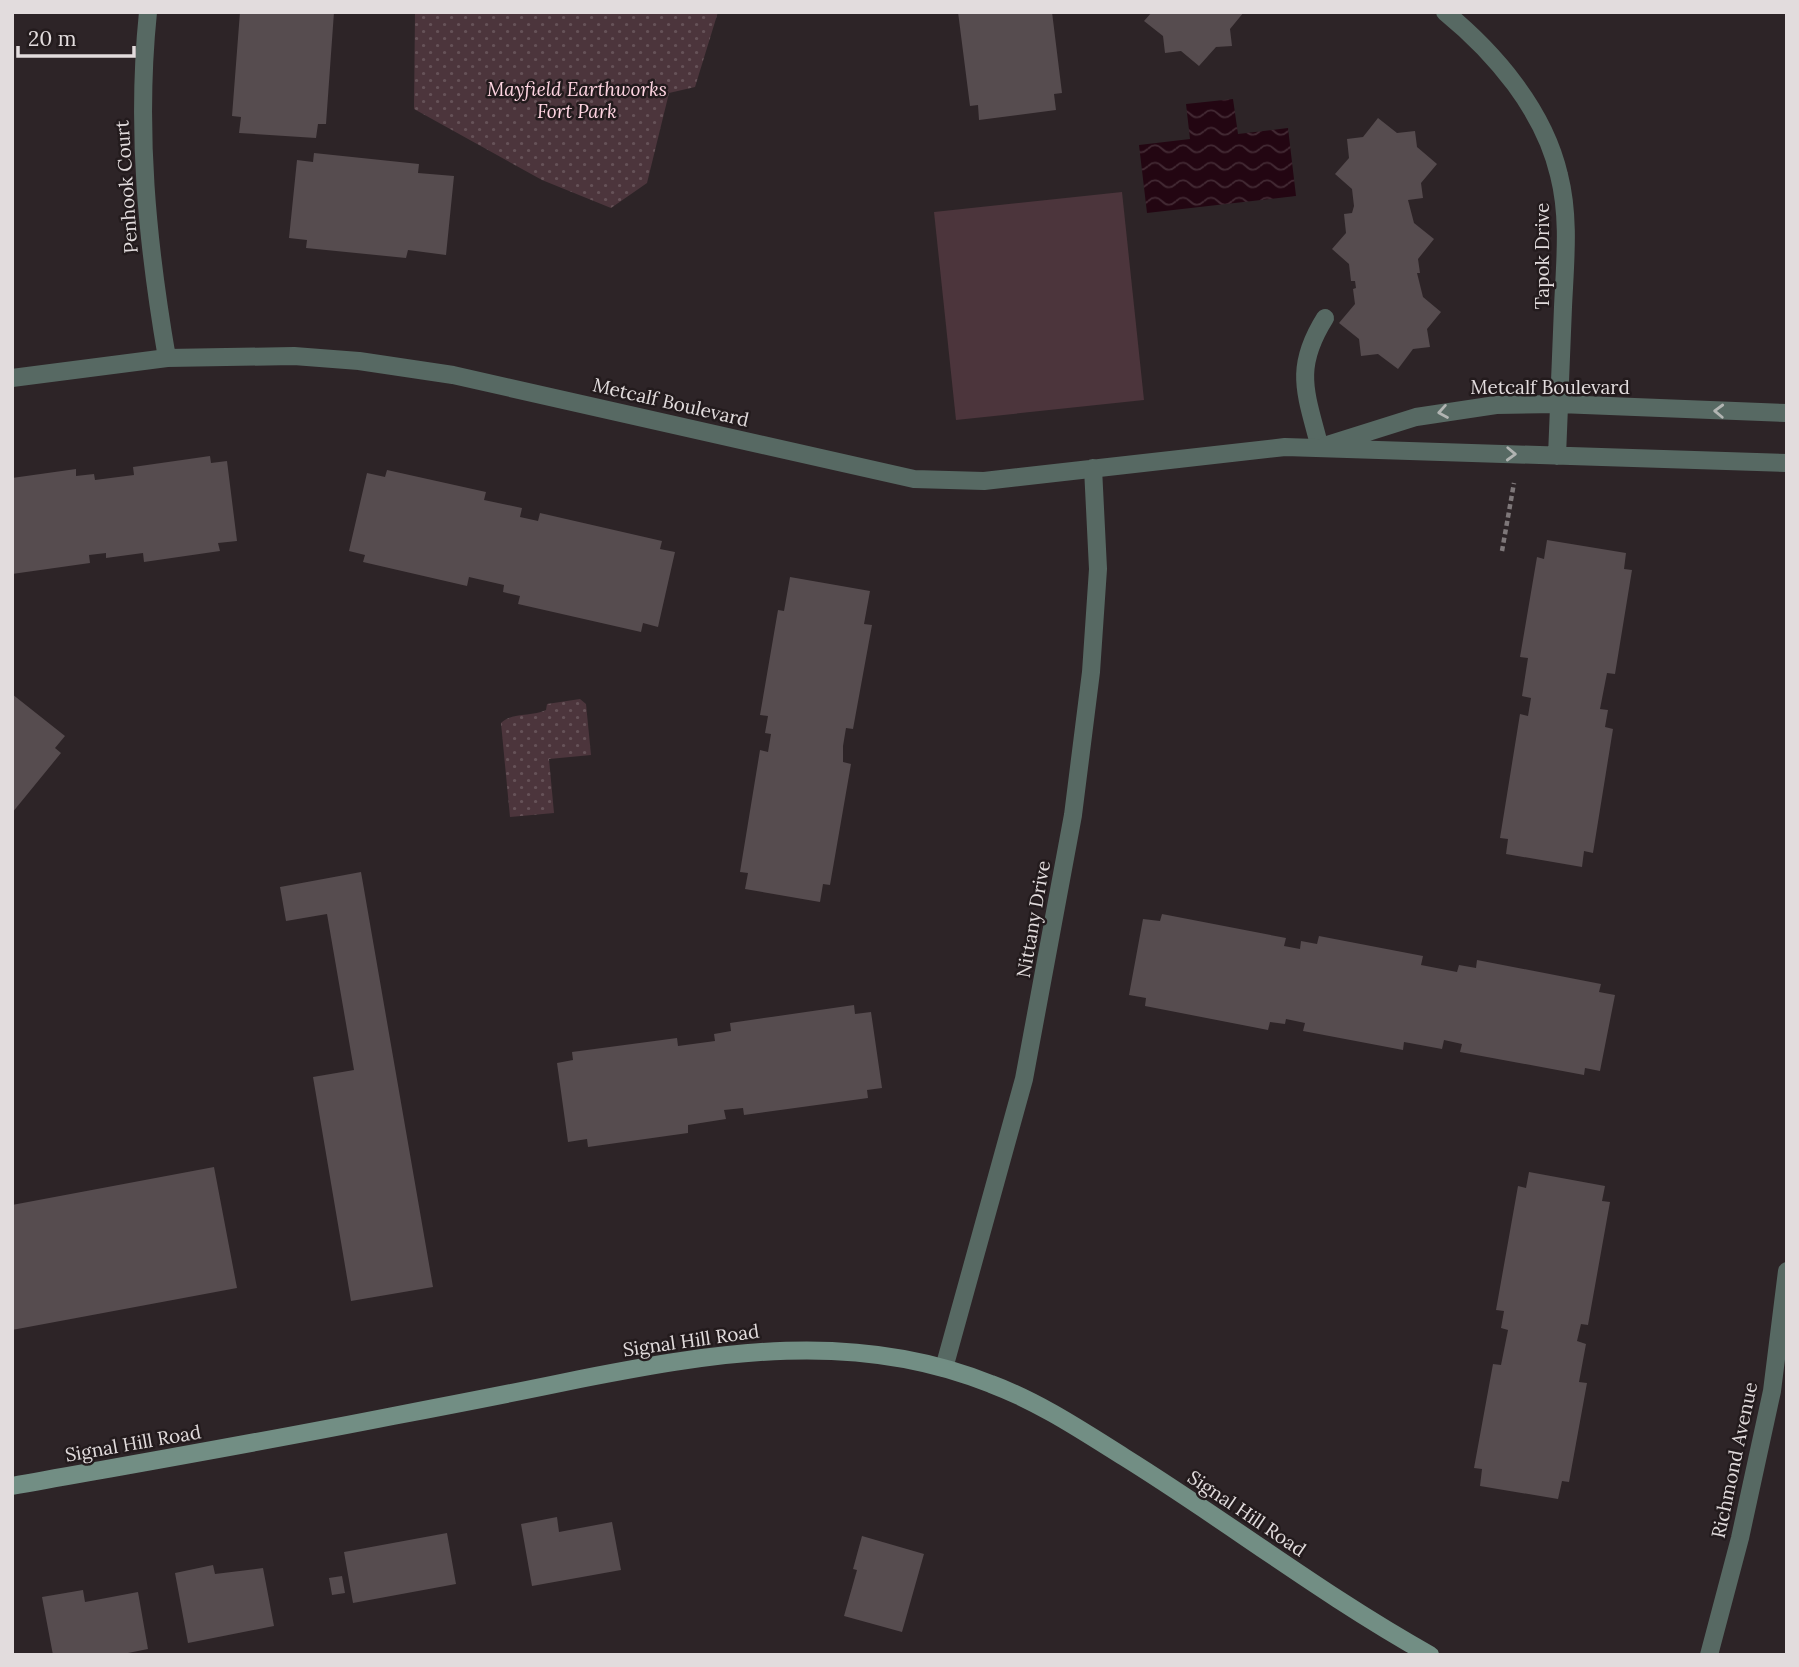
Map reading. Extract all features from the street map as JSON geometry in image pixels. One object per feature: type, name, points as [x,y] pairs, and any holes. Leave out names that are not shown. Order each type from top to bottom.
[{"type":"main road","name":"Signal Hill Road","points":[[12,1486],[283,1438],[702,1356],[774,1349],[879,1356],[944,1368],[992,1384],[1050,1411],[1154,1475],[1339,1599],[1430,1655]]},
{"type":"street","name":"Penhook Court","points":[[148,12],[141,116],[142,166],[156,293],[167,358]]},
{"type":"street","name":"Tapok Drive","points":[[1445,12],[1481,45],[1521,93],[1539,123],[1559,173],[1566,227],[1557,456]]},
{"type":"street","points":[[1320,448],[1305,382],[1304,363],[1308,347],[1325,318]]},
{"type":"street","name":"Metcalf Boulevard","points":[[12,378],[167,358],[294,356],[408,367],[915,479],[984,481],[1264,449],[1320,448],[1787,463]]},
{"type":"street","name":"Metcalf Boulevard","points":[[1320,448],[1386,424],[1471,407],[1559,404],[1787,413]]},
{"type":"street","name":"Nittany Drive","points":[[944,1368],[1024,1079],[1073,815],[1091,672],[1096,593],[1093,468]]},
{"type":"street","name":"Richmond Avenue","points":[[1709,1655],[1740,1538],[1772,1391],[1787,1271]]},
{"type":"path","points":[[1502,551],[1518,454]]},
{"type":"green space","name":"Mayfield Earthworks Fort Park","points":[[415,12],[718,12],[695,87],[669,93],[647,183],[611,208],[542,180],[414,109]]},
{"type":"green space","points":[[1122,192],[1144,400],[956,420],[934,212]]},
{"type":"green space","points":[[580,699],[586,704],[591,755],[549,759],[554,813],[510,817],[501,723],[511,717],[546,710],[547,704]]},
{"type":"water","points":[[1233,99],[1238,134],[1288,128],[1296,196],[1147,213],[1139,145],[1190,139],[1186,104]]},
{"type":"building","points":[[240,12],[334,12],[326,124],[318,124],[316,138],[239,133],[241,117],[232,116]]},
{"type":"building","points":[[958,12],[1052,12],[1062,93],[1054,94],[1056,110],[979,120],[978,105],[970,106]]},
{"type":"building","points":[[1152,12],[1244,12],[1230,29],[1232,46],[1216,47],[1199,66],[1181,51],[1165,53],[1163,36],[1144,21]]},
{"type":"building","points":[[1378,118],[1397,133],[1415,131],[1417,147],[1437,164],[1421,183],[1423,198],[1408,200],[1414,223],[1434,239],[1418,259],[1420,273],[1417,273],[1423,297],[1441,312],[1427,329],[1430,347],[1413,349],[1398,369],[1378,354],[1361,356],[1359,339],[1339,323],[1355,304],[1353,289],[1356,288],[1355,281],[1351,281],[1349,264],[1332,249],[1346,233],[1344,214],[1352,213],[1354,206],[1352,189],[1335,174],[1349,158],[1347,139],[1363,137]]},
{"type":"building","points":[[314,153],[419,164],[418,173],[454,176],[446,255],[408,250],[406,258],[306,248],[307,240],[289,238],[297,160],[313,162]]},
{"type":"building","points":[[210,456],[211,463],[227,461],[237,541],[218,543],[220,551],[144,562],[143,553],[106,558],[106,553],[89,555],[90,563],[12,574],[12,478],[76,469],[76,476],[94,474],[95,480],[134,475],[133,467]]},
{"type":"building","points":[[387,470],[486,492],[484,500],[522,508],[520,517],[538,521],[540,513],[662,541],[660,549],[675,552],[658,627],[643,623],[641,632],[518,604],[520,596],[503,592],[504,585],[469,577],[467,586],[363,562],[365,555],[349,551],[367,473],[385,477]]},
{"type":"building","points":[[1547,540],[1626,553],[1624,569],[1632,570],[1615,674],[1607,673],[1600,709],[1608,710],[1605,727],[1613,729],[1593,853],[1584,851],[1582,867],[1506,854],[1508,839],[1500,838],[1520,714],[1528,716],[1531,698],[1522,696],[1528,658],[1520,657],[1537,557],[1544,559]]},
{"type":"building","points":[[790,577],[870,591],[864,624],[872,625],[853,729],[846,728],[843,746],[843,762],[851,764],[830,885],[823,884],[820,902],[745,889],[748,873],[740,872],[760,750],[768,752],[771,734],[765,733],[768,716],[760,715],[778,610],[784,611]]},
{"type":"building","points":[[12,694],[65,736],[55,748],[61,753],[12,813]]},
{"type":"building","points":[[361,872],[433,1287],[351,1301],[313,1077],[354,1070],[327,914],[286,921],[280,887]]},
{"type":"building","points":[[1162,914],[1286,938],[1284,946],[1300,949],[1301,941],[1317,944],[1319,936],[1423,956],[1421,965],[1457,972],[1459,965],[1476,968],[1477,960],[1601,984],[1599,992],[1615,995],[1600,1071],[1585,1068],[1584,1075],[1460,1052],[1462,1044],[1444,1040],[1442,1049],[1404,1042],[1403,1050],[1303,1031],[1305,1023],[1286,1019],[1285,1024],[1270,1022],[1268,1030],[1145,1006],[1146,998],[1129,995],[1143,919],[1160,921]]},
{"type":"building","points":[[854,1005],[855,1014],[871,1012],[882,1088],[867,1090],[868,1098],[744,1115],[743,1108],[724,1110],[726,1119],[688,1125],[688,1133],[588,1147],[587,1139],[568,1142],[557,1063],[573,1060],[572,1052],[677,1038],[678,1046],[715,1041],[714,1034],[731,1031],[730,1023]]},
{"type":"building","points":[[214,1167],[237,1288],[12,1330],[12,1205]]},
{"type":"building","points":[[1529,1172],[1605,1186],[1602,1201],[1610,1202],[1588,1325],[1581,1324],[1577,1341],[1586,1344],[1579,1382],[1587,1383],[1569,1482],[1562,1481],[1558,1499],[1480,1486],[1482,1469],[1474,1468],[1493,1364],[1501,1365],[1508,1330],[1501,1328],[1504,1311],[1496,1310],[1518,1186],[1526,1188]]},
{"type":"building","points":[[557,1517],[559,1532],[612,1522],[621,1570],[532,1586],[521,1524]]},
{"type":"building","points":[[447,1533],[456,1584],[353,1603],[344,1552]]},
{"type":"building","points":[[862,1536],[924,1554],[902,1632],[844,1616],[857,1570],[853,1569]]},
{"type":"building","points":[[213,1565],[215,1574],[263,1568],[274,1626],[188,1643],[175,1573]]},
{"type":"building","points":[[342,1576],[345,1593],[332,1595],[329,1578]]},
{"type":"building","points":[[83,1590],[85,1602],[138,1592],[148,1649],[118,1655],[53,1655],[42,1597]]}]
